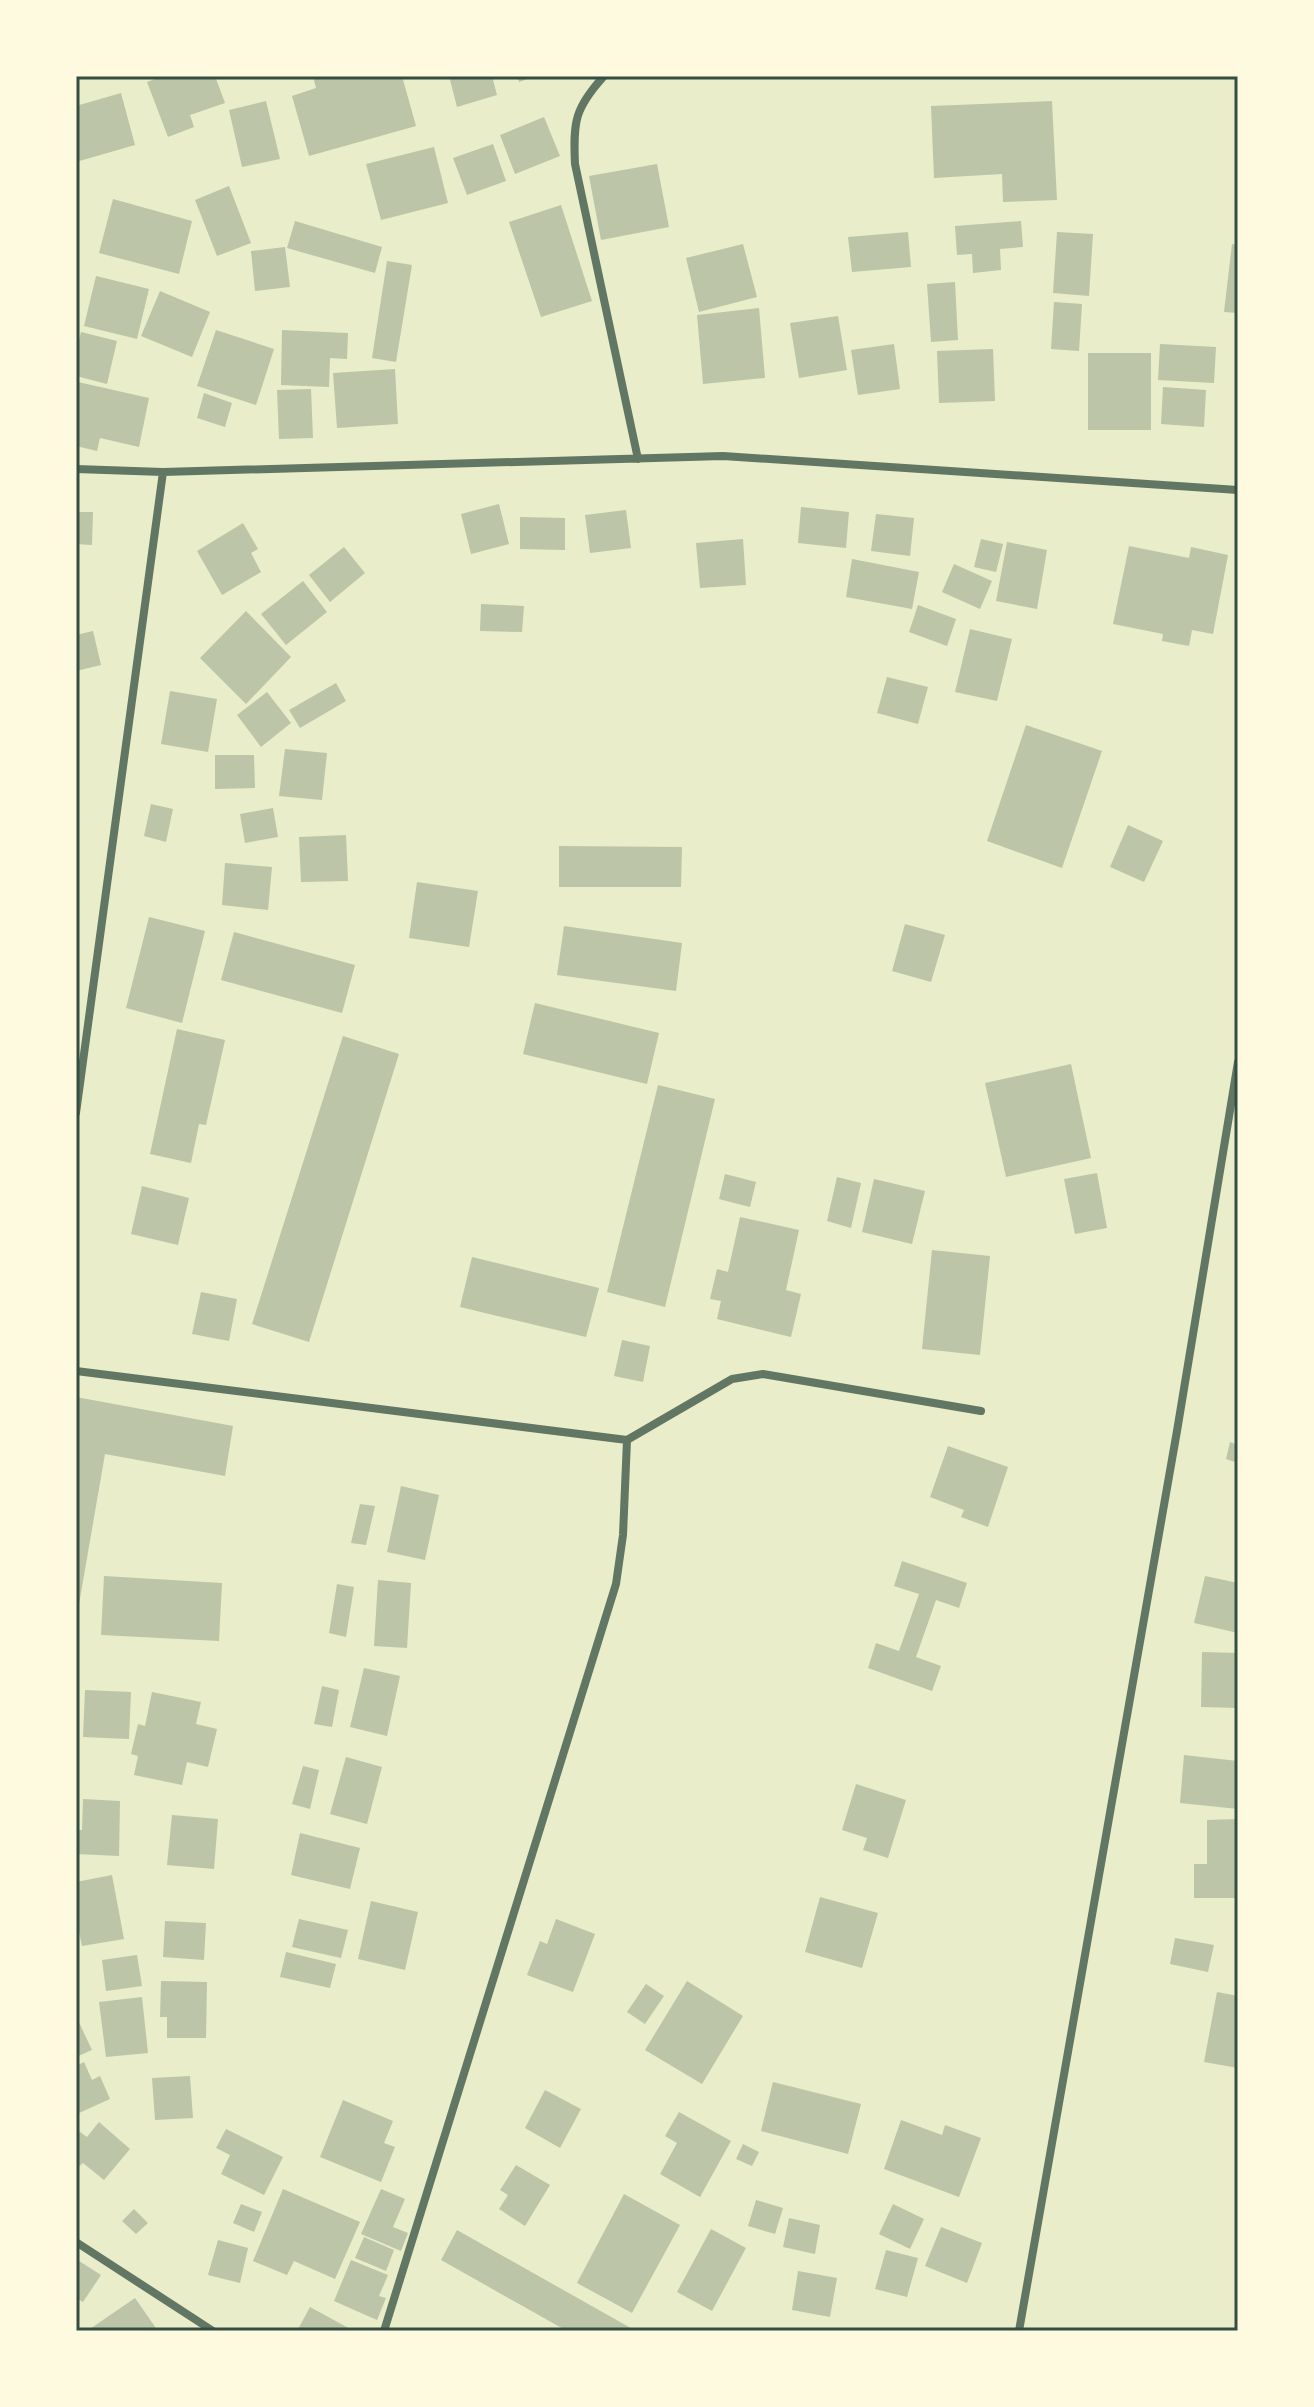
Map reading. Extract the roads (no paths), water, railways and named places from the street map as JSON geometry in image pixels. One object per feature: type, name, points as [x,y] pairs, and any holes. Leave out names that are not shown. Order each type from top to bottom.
[{"type":"street","points":[[604,76],[583,98],[573,125],[575,164],[638,459]]},
{"type":"street","points":[[76,469],[163,472],[723,456],[1238,490]]},
{"type":"street","points":[[76,1113],[163,472]]},
{"type":"street","points":[[1019,2331],[1175,1447],[1238,1062]]},
{"type":"street","points":[[76,1371],[627,1440],[732,1379],[763,1374],[981,1411]]},
{"type":"street","points":[[384,2331],[616,1584],[623,1535],[627,1440]]},
{"type":"street","points":[[76,2242],[213,2331]]}]
